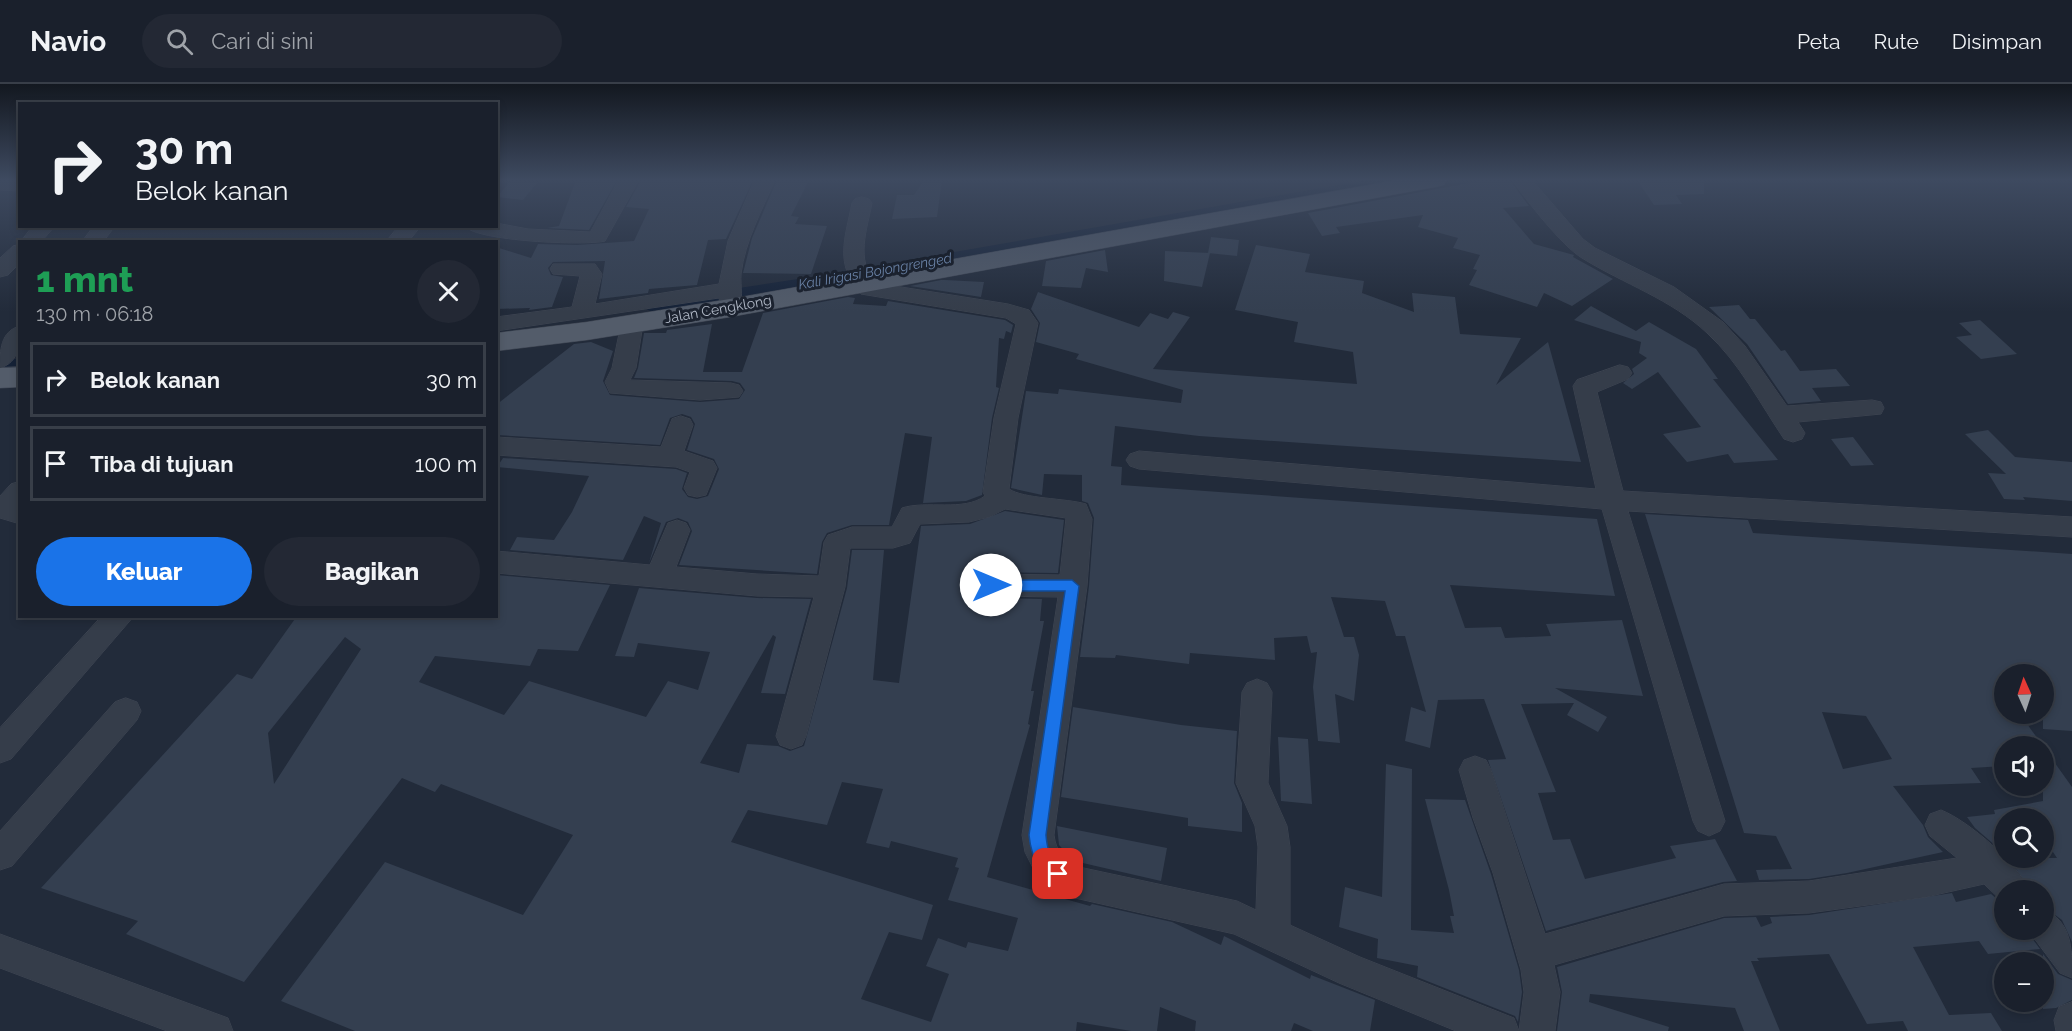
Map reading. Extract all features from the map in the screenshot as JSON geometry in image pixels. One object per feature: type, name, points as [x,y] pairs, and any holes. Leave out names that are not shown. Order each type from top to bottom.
[{"type":"main road","name":"Jalan Cengklong","points":[[498,342],[587,320],[632,324],[729,299],[1172,224]]},
{"type":"main road","points":[[0,378],[18,378]]},
{"type":"street","points":[[486,228],[528,236],[589,239],[598,237],[605,224]]},
{"type":"street","points":[[498,324],[587,320],[729,299],[736,249],[746,224]]},
{"type":"street","points":[[861,224],[858,277],[869,289],[1008,311],[1026,319],[1028,326],[1006,417],[996,492],[1001,498],[1012,502],[1068,507],[1077,510],[1079,519],[1038,835],[1038,850],[1045,863],[1058,874],[1075,882],[1237,918],[1351,971],[1501,1031]]},
{"type":"street","points":[[1560,224],[1588,253],[1666,292],[1715,327],[1737,351],[1786,424],[1872,408]]},
{"type":"street","points":[[31,240],[43,228]]},
{"type":"street","points":[[94,240],[103,228]]},
{"type":"street","points":[[398,240],[409,228]]},
{"type":"street","points":[[0,270],[18,253]]},
{"type":"street","points":[[561,269],[587,269],[591,274],[587,320]]},
{"type":"street","points":[[632,324],[624,368],[617,382],[618,387],[700,393],[731,391]]},
{"type":"street","points":[[0,359],[18,336]]},
{"type":"street","points":[[0,359],[18,358]]},
{"type":"street","points":[[1620,374],[1591,382],[1585,386],[1585,392],[1612,500],[1708,821]]},
{"type":"street","points":[[669,459],[681,425]]},
{"type":"street","points":[[498,446],[579,453],[650,455],[691,462],[704,468],[697,488]]},
{"type":"street","points":[[1139,460],[1612,500],[2072,527]]},
{"type":"street","points":[[0,484],[18,484]]},
{"type":"street","points":[[18,493],[6,506],[6,510],[18,513]]},
{"type":"street","points":[[791,736],[831,587],[837,542],[846,538],[888,539],[900,536],[911,515],[964,515],[994,504],[1001,498]]},
{"type":"street","points":[[660,575],[677,530]]},
{"type":"street","points":[[498,562],[757,585],[831,587]]},
{"type":"street","points":[[991,585],[1072,586]]},
{"type":"street","points":[[0,750],[118,618]]},
{"type":"street","points":[[1257,692],[1252,783],[1271,826],[1274,847],[1273,933]]},
{"type":"street","points":[[0,855],[126,711]]},
{"type":"street","points":[[1475,770],[1489,818],[1510,873],[1534,954],[1542,992],[1537,1031]]},
{"type":"street","points":[[1941,825],[2002,880]]},
{"type":"street","points":[[1534,954],[1724,900],[1809,897],[1926,881],[1990,867]]},
{"type":"street","points":[[2054,939],[2072,961]]},
{"type":"street","points":[[0,951],[214,1031]]},
{"type":"street","points":[[2072,1020],[2072,1026]]},
{"type":"building","points":[[592,224],[589,230],[547,228]]},
{"type":"building","points":[[642,224],[733,224],[726,239],[708,240],[697,285],[649,289],[648,293],[599,299],[605,261],[553,262],[548,268],[551,275],[563,277],[552,307],[529,310],[530,308],[498,309],[498,248],[531,258],[538,244],[577,245],[634,241]]},
{"type":"building","points":[[758,224],[827,226],[811,274],[743,273]]},
{"type":"building","points":[[1315,224],[1356,224],[1336,227],[1340,233],[1322,236]]},
{"type":"building","points":[[1419,224],[1517,224],[1534,244],[1574,255],[1573,257],[1613,279],[1572,306],[1544,293],[1537,307],[1469,285],[1477,270],[1473,269],[1480,255],[1453,248],[1458,238],[1418,227]]},
{"type":"building","points":[[1211,237],[1239,240],[1237,256],[1208,253]]},
{"type":"building","points":[[1256,245],[1310,254],[1305,272],[1364,281],[1362,293],[1414,312],[1412,293],[1455,297],[1460,334],[1521,338],[1496,385],[1548,342],[1581,462],[1199,436],[1115,426],[1111,466],[1122,467],[1121,485],[1597,519],[1615,596],[1450,585],[1465,628],[1501,627],[1505,638],[1551,636],[1546,624],[1622,620],[1643,696],[1555,688],[1607,717],[1598,732],[1567,715],[1574,703],[1521,704],[1556,792],[1538,793],[1553,840],[1570,839],[1585,879],[1676,858],[1670,846],[1715,839],[1737,881],[1723,882],[1546,931],[1488,760],[1506,759],[1484,699],[1438,700],[1430,748],[1405,741],[1411,707],[1426,712],[1405,636],[1396,636],[1385,601],[1331,597],[1344,637],[1354,637],[1359,655],[1354,701],[1335,694],[1340,743],[1318,741],[1313,687],[1317,652],[1311,653],[1307,636],[1274,638],[1275,660],[1190,653],[1189,664],[1116,655],[1115,658],[1080,657],[1089,586],[1094,518],[1088,503],[1082,501],[1082,475],[1044,474],[1042,495],[1011,488],[1026,391],[1058,394],[1059,389],[1181,403],[1183,390],[1076,359],[1079,354],[1036,342],[1040,323],[1031,309],[1038,292],[1139,327],[1150,313],[1168,319],[1173,312],[1190,317],[1153,369],[1357,384],[1353,352],[1294,342],[1298,322],[1235,310]]},
{"type":"building","points":[[1105,250],[1108,272],[1086,268],[1081,288],[1042,286],[1046,261]]},
{"type":"building","points":[[1165,251],[1210,253],[1202,287],[1164,281]]},
{"type":"building","points":[[941,280],[984,282],[981,297],[910,286]]},
{"type":"building","points":[[848,297],[855,298],[853,304],[886,306],[888,301],[1005,320],[1013,325],[1011,333],[1006,331],[1004,339],[999,338],[996,387],[999,388],[992,418],[982,495],[966,501],[923,503],[932,437],[905,433],[889,525],[852,525],[827,533],[822,542],[817,574],[679,565],[692,531],[688,522],[678,518],[666,522],[649,563],[661,523],[644,516],[623,560],[510,550],[517,537],[554,540],[572,512],[589,476],[498,467],[503,458],[676,469],[687,473],[682,489],[688,497],[697,499],[708,496],[719,469],[714,459],[687,450],[695,424],[691,417],[682,414],[670,418],[660,445],[498,435],[498,403],[574,344],[591,342],[613,351],[603,381],[610,395],[700,402],[739,399],[745,390],[740,383],[732,381],[634,378],[644,333],[666,333],[667,330],[712,324],[703,372],[742,372],[763,313]]},
{"type":"building","points":[[1739,305],[1750,319],[1755,319],[1781,351],[1785,350],[1800,371],[1836,369],[1850,386],[1812,388],[1821,401],[1788,404],[1747,344],[1709,307]]},
{"type":"building","points":[[1591,306],[1636,331],[1649,322],[1696,349],[1718,379],[1713,379],[1778,460],[1734,463],[1728,454],[1687,462],[1663,434],[1701,427],[1658,372],[1632,389],[1623,383],[1634,374],[1632,369],[1647,358],[1639,353],[1641,342],[1574,320]]},
{"type":"building","points":[[1980,320],[2017,354],[1981,359],[1956,337],[1972,335],[1959,323]]},
{"type":"building","points":[[1988,430],[2015,457],[2072,462],[2072,501],[2023,497],[2025,500],[2004,499],[1988,473],[2006,474],[1965,434]]},
{"type":"building","points":[[1853,437],[1874,465],[1851,466],[1831,439]]},
{"type":"building","points":[[1005,511],[1064,520],[1058,573],[990,572],[980,575],[975,584],[979,594],[990,598],[1042,599],[1040,621],[1044,621],[1031,691],[1034,691],[1028,724],[1030,725],[987,877],[1090,906],[1092,904],[1172,922],[1221,945],[1224,936],[1310,979],[1311,975],[1375,1000],[1370,1031],[1313,1031],[1294,1023],[1291,1031],[1195,1031],[1196,1021],[1160,1007],[1157,1031],[1131,1031],[1077,1022],[1076,1031],[355,1031],[281,1001],[385,862],[523,915],[573,835],[441,784],[435,792],[402,778],[244,982],[126,934],[138,921],[41,888],[237,674],[252,679],[296,618],[498,618],[498,575],[610,585],[578,651],[538,649],[530,666],[435,656],[419,682],[504,715],[529,681],[646,717],[668,681],[698,690],[710,652],[638,643],[634,657],[615,656],[639,588],[757,598],[811,599],[785,694],[761,693],[776,637],[773,635],[700,763],[739,773],[747,744],[778,746],[790,751],[804,746],[847,588],[852,550],[884,550],[873,680],[899,683],[921,526],[970,524]],"holes":[[[345,637],[361,649],[274,784],[268,733]],[[842,782],[883,789],[866,843],[889,848],[891,841],[958,858],[955,867],[959,868],[948,900],[1018,918],[1008,951],[968,942],[966,948],[938,938],[926,966],[949,974],[931,1022],[861,999],[889,932],[922,940],[933,905],[731,842],[748,810],[827,825]]]},
{"type":"building","points":[[1645,514],[1748,520],[1753,533],[2072,554],[2072,731],[2043,729],[2043,724],[2054,724],[2054,664],[1994,664],[1994,724],[2027,724],[2036,736],[1994,736],[1994,767],[1971,768],[1981,783],[1893,786],[1923,825],[1928,837],[1943,852],[1809,879],[1759,880],[1756,870],[1792,869],[1776,836],[1744,833]],"holes":[[[1822,712],[1866,716],[1892,759],[1843,769]]]},
{"type":"building","points":[[1073,707],[1181,725],[1237,731],[1234,783],[1242,803],[1242,832],[1188,826],[1188,818],[1061,797]]},
{"type":"building","points":[[1278,737],[1308,739],[1312,804],[1281,801]]},
{"type":"building","points":[[2054,762],[2072,787],[2072,942],[2062,920],[2054,914],[2054,880],[2024,880],[2015,868],[2054,868],[2054,858],[2057,858],[2054,854],[2054,808],[2005,808],[2043,801],[2043,796],[2054,796]]},
{"type":"building","points":[[1386,764],[1412,769],[1411,930],[1454,933],[1450,916],[1454,916],[1449,890],[1425,799],[1465,800],[1491,874],[1519,970],[1522,992],[1518,1022],[1515,1016],[1417,977],[1418,966],[1377,958],[1378,939],[1339,927],[1345,887],[1382,897]]},
{"type":"building","points":[[1994,814],[1994,844],[1975,828],[1967,817]]},
{"type":"building","points":[[1057,826],[1167,848],[1161,881],[1074,861],[1059,845]]},
{"type":"building","points":[[1952,893],[1956,902],[1991,894],[1994,897],[1994,940],[2033,940],[2040,949],[1988,954],[1979,941],[1913,947],[1949,1015],[1991,1013],[2002,1031],[1908,1031],[1903,1021],[1867,1024],[1829,954],[1757,958],[1759,961],[1751,961],[1780,1031],[1744,1031],[1735,1008],[1590,994],[1589,1002],[1669,1027],[1668,1031],[1557,1031],[1562,992],[1557,967],[1724,918],[1756,917],[1761,927],[1772,923],[1770,917],[1809,915]]},
{"type":"building","points":[[2054,969],[2058,974],[2072,980],[2072,1000],[2054,1008]]},
{"type":"waterway","name":"Kali Irigasi Bojongrenged","points":[[653,307],[811,283],[1143,224]]},
{"type":"waterway","name":"Kali Irigasi Bojongrenged","points":[[0,366],[18,366]]},
{"type":"route","points":[[991,585],[1072,586],[1038,835],[1038,850],[1045,863],[1058,874]]}]
